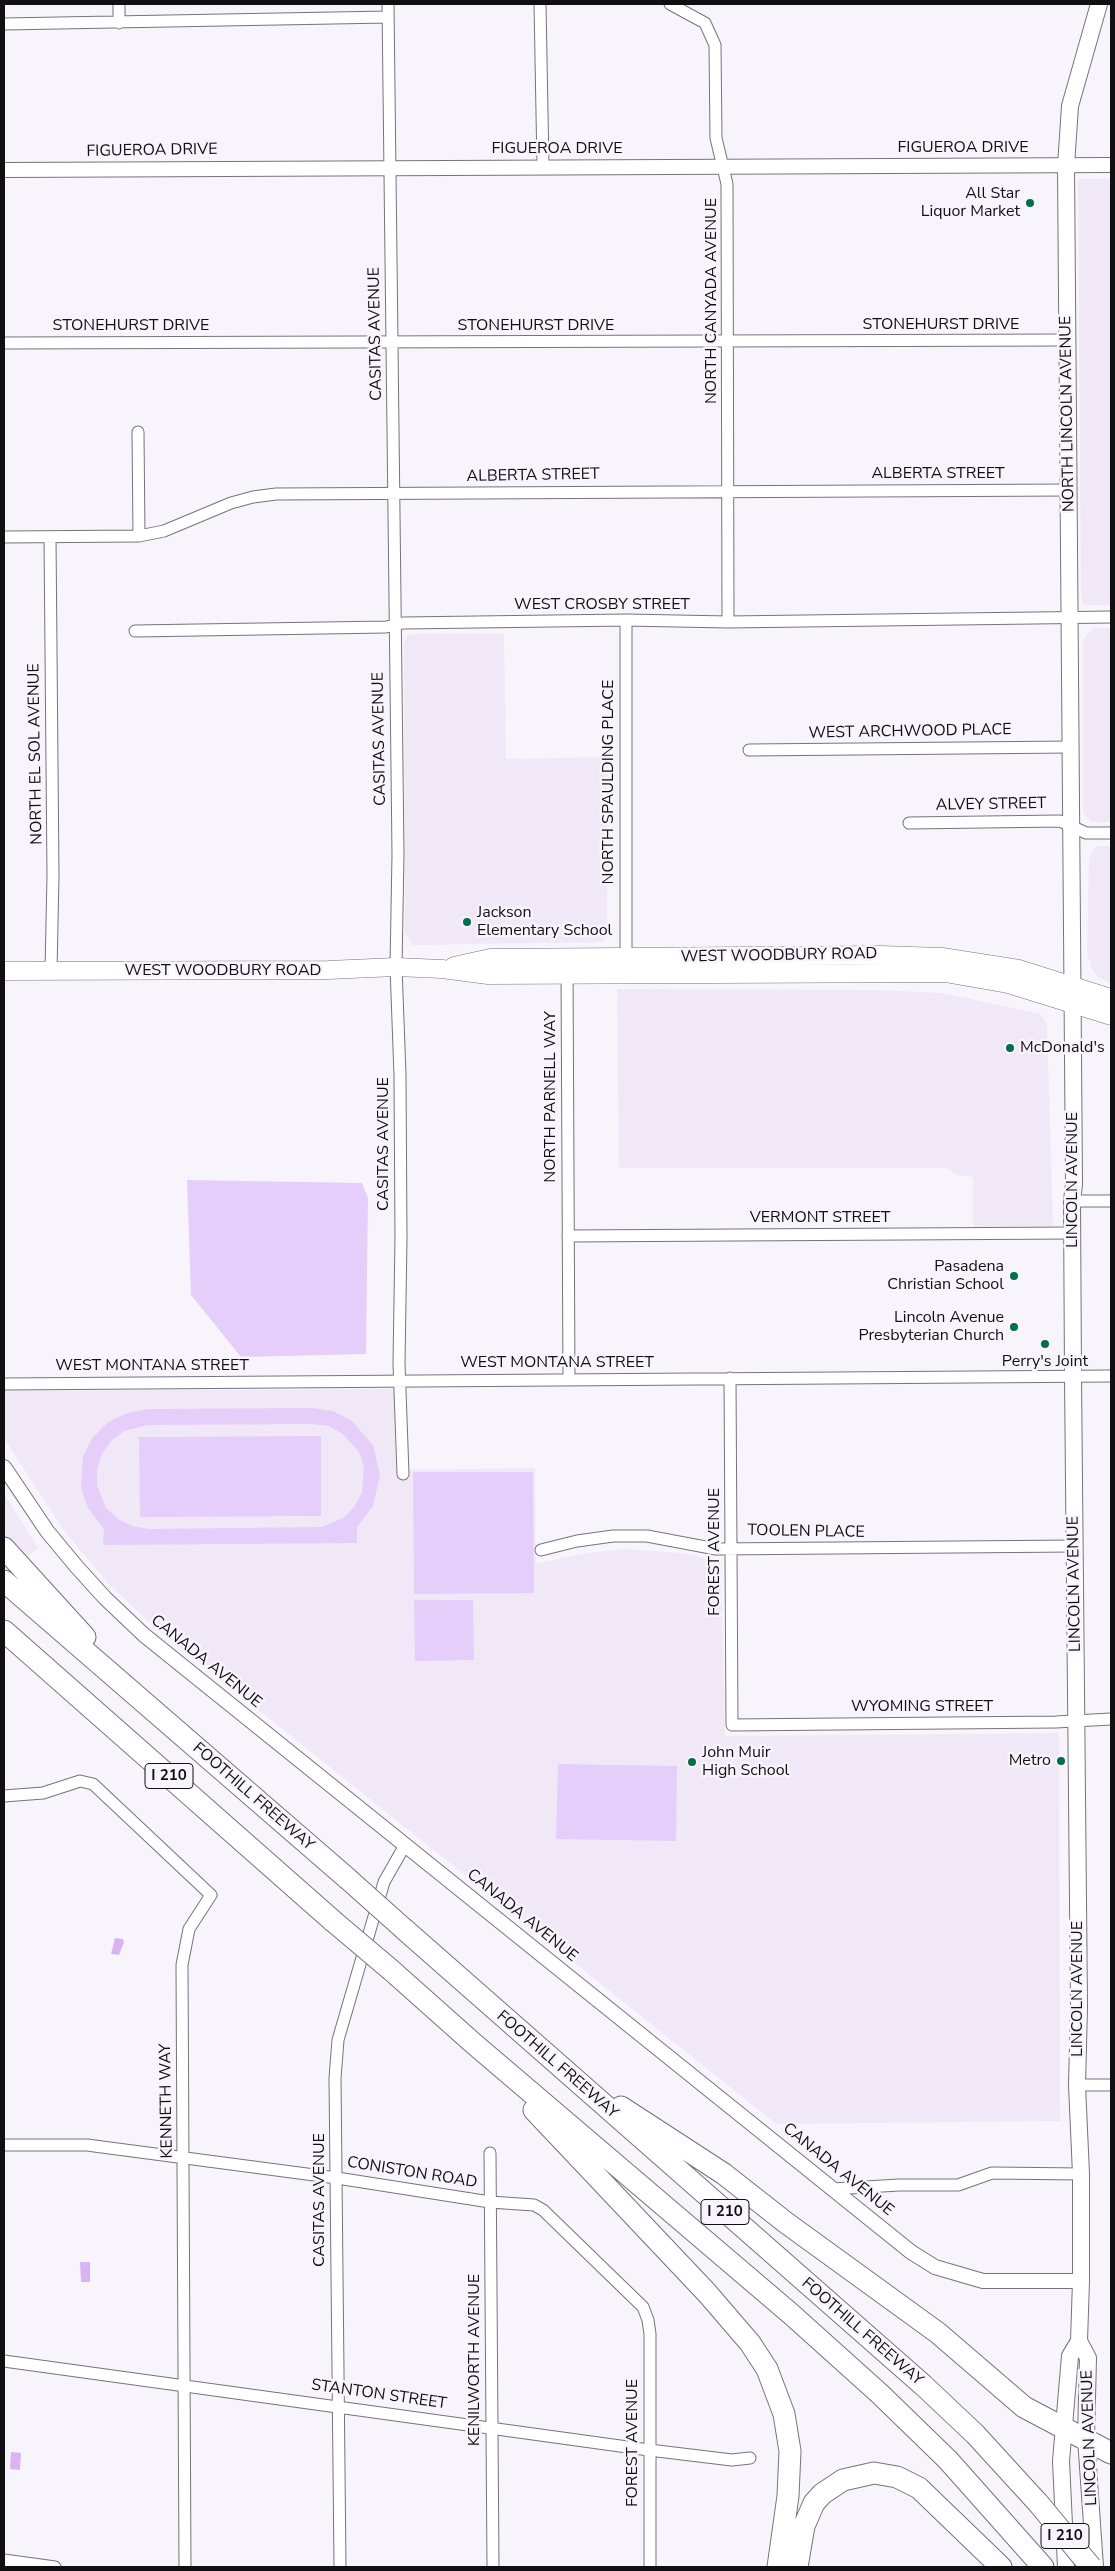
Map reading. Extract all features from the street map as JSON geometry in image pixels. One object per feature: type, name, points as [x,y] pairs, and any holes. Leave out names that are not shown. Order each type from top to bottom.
[{"type":"highway","points":[[4,1548],[145,1704]]},
{"type":"highway","name":"FOOTHILL FREEWAY","points":[[4,1581],[348,1879],[923,2385],[975,2434],[1093,2567]]},
{"type":"highway","name":"FOOTHILL FREEWAY","points":[[4,1631],[473,2043],[790,2314],[880,2394],[948,2460],[1040,2563]]},
{"type":"highway","points":[[4,1648],[100,1715]]},
{"type":"highway","points":[[473,2043],[707,2293],[750,2343],[767,2369],[784,2414],[790,2451],[788,2496],[778,2567]]},
{"type":"highway","points":[[562,2069],[724,2174],[785,2222],[938,2334],[1024,2406],[1066,2431],[1086,2438],[1111,2453]]},
{"type":"highway","points":[[797,2567],[804,2526],[814,2503],[822,2494],[843,2480],[874,2473],[897,2477],[919,2488],[1002,2567]]},
{"type":"main road","name":"NORTH LINCOLN AVENUE","points":[[1072,828],[1066,166],[1070,106],[1099,4]]},
{"type":"main road","name":"LINCOLN AVENUE","points":[[1066,2567],[1061,2461],[1066,2431],[1070,2356],[1079,2342],[1081,2281],[1072,1233],[1074,1184],[1072,828]]},
{"type":"main road","name":"WEST WOODBURY ROAD","points":[[626,966],[881,955],[942,957],[1019,969],[1111,998]]},
{"type":"main road","name":"WEST WOODBURY ROAD","points":[[4,971],[328,970],[396,967],[442,969],[488,975],[566,966],[626,966],[945,973],[1008,984],[1111,1016]]},
{"type":"main road","name":"LINCOLN AVENUE","points":[[1079,2342],[1088,2358],[1086,2438],[1093,2567]]},
{"type":"street","points":[[119,4],[119,23]]},
{"type":"street","name":"CASITAS AVENUE","points":[[388,4],[398,854],[396,967],[400,1075],[400,1381],[403,1474]]},
{"type":"street","points":[[540,4],[543,167]]},
{"type":"street","name":"NORTH CANYADA AVENUE","points":[[670,4],[705,23],[715,45],[716,138],[727,184],[729,342],[728,622]]},
{"type":"street","points":[[4,24],[388,17]]},
{"type":"street","name":"FIGUEROA DRIVE","points":[[4,170],[1111,165]]},
{"type":"street","name":"STONEHURST DRIVE","points":[[4,343],[1068,340]]},
{"type":"street","points":[[138,432],[139,536]]},
{"type":"street","name":"ALBERTA STREET","points":[[4,537],[139,536],[164,531],[231,503],[253,497],[276,494],[1070,490]]},
{"type":"street","name":"NORTH EL SOL AVENUE","points":[[50,537],[54,876],[51,971]]},
{"type":"street","name":"WEST CROSBY STREET","points":[[135,631],[377,627],[403,623],[626,620],[728,622],[1111,617]]},
{"type":"street","name":"NORTH SPAULDING PLACE","points":[[626,620],[626,966]]},
{"type":"street","name":"WEST ARCHWOOD PLACE","points":[[749,750],[1071,748]]},
{"type":"street","name":"ALVEY STREET","points":[[909,823],[1060,820],[1072,828],[1086,833],[1111,833]]},
{"type":"street","name":"NORTH PARNELL WAY","points":[[566,966],[569,1380]]},
{"type":"street","points":[[1072,1201],[1111,1201]]},
{"type":"street","name":"VERMONT STREET","points":[[568,1236],[1072,1233]]},
{"type":"street","name":"WEST MONTANA STREET","points":[[4,1384],[1111,1376]]},
{"type":"street","name":"FOREST AVENUE","points":[[730,1378],[732,1725]]},
{"type":"street","name":"CANADA AVENUE","points":[[4,1467],[47,1531],[105,1598],[158,1647],[758,2127],[911,2252],[934,2267],[983,2281],[1081,2281]]},
{"type":"street","name":"TOOLEN PLACE","points":[[540,1550],[577,1541],[613,1536],[647,1536],[716,1549],[1074,1546]]},
{"type":"street","name":"WYOMING STREET","points":[[732,1725],[1056,1722],[1111,1719]]},
{"type":"street","name":"KENNETH WAY","points":[[4,1796],[43,1793],[80,1781],[93,1784],[211,1895],[189,1929],[182,1965],[185,2567]]},
{"type":"street","name":"CASITAS AVENUE","points":[[340,2567],[335,2078],[338,2040],[384,1882],[405,1845]]},
{"type":"street","points":[[1078,2085],[1111,2085]]},
{"type":"street","name":"CONISTON ROAD","points":[[4,2145],[87,2144],[337,2178],[490,2202],[534,2205],[543,2210],[643,2307],[648,2320]]},
{"type":"street","name":"KENILWORTH AVENUE","points":[[490,2152],[492,2567]]},
{"type":"street","points":[[833,2189],[899,2185],[958,2185],[992,2174],[1081,2174]]},
{"type":"street","name":"FOREST AVENUE","points":[[648,2320],[650,2334],[650,2567]]},
{"type":"street","name":"STANTON STREET","points":[[4,2361],[338,2405],[649,2450],[732,2460],[750,2458]]},
{"type":"street","points":[[4,2560],[55,2567]]},
{"type":"shaded area","points":[[1078,179],[1111,179],[1111,605],[1087,605],[1083,603],[1081,598]]},
{"type":"shaded area","points":[[1093,628],[1111,628],[1111,822],[1092,822],[1083,813],[1083,640]]},
{"type":"shaded area","points":[[409,634],[504,634],[506,759],[608,757],[607,934],[603,942],[412,945],[405,933],[404,642]]},
{"type":"shaded area","points":[[1097,846],[1111,846],[1111,983],[1098,977],[1092,970],[1087,952],[1089,857]]},
{"type":"shaded area","points":[[617,989],[876,990],[942,993],[1040,1014],[1047,1023],[1053,1226],[973,1227],[973,1177],[957,1175],[946,1168],[619,1168]]},
{"type":"shaded area","points":[[187,1180],[362,1183],[368,1198],[366,1354],[241,1357],[191,1295]]},
{"type":"shaded area","name":"John Muir High School","points":[[394,1389],[396,1470],[535,1468],[536,1564],[581,1554],[625,1549],[681,1553],[721,1561],[725,1736],[1059,1733],[1060,2121],[776,2124],[151,1624],[109,1584],[64,1531],[4,1438],[4,1391]]},
{"type":"shaded area","points":[[312,1408],[333,1411],[352,1421],[373,1445],[380,1475],[373,1506],[357,1527],[357,1543],[103,1545],[104,1529],[88,1508],[81,1488],[83,1456],[93,1437],[108,1422],[127,1413],[148,1409]],"holes":[[[312,1424],[328,1426],[343,1434],[359,1452],[364,1467],[362,1492],[355,1506],[343,1518],[321,1527],[149,1529],[132,1526],[118,1519],[106,1508],[97,1485],[97,1469],[102,1454],[111,1441],[124,1431],[148,1425]]]},
{"type":"shaded area","points":[[321,1436],[321,1516],[140,1517],[139,1437]]},
{"type":"shaded area","points":[[413,1472],[533,1472],[534,1593],[414,1594]]},
{"type":"shaded area","points":[[4,1493],[38,1548],[27,1558],[4,1533]]},
{"type":"shaded area","points":[[414,1600],[473,1600],[474,1660],[415,1661]]},
{"type":"shaded area","points":[[558,1764],[677,1766],[676,1841],[556,1839]]},
{"type":"shaded area","points":[[115,1938],[123,1939],[124,1942],[119,1955],[111,1954]]},
{"type":"shaded area","points":[[80,2262],[90,2262],[90,2282],[81,2282]]},
{"type":"shaded area","points":[[11,2452],[21,2453],[20,2470],[10,2469]]},
{"type":"place","name":"All Star Liquor Market","points":[[1030,203]]},
{"type":"place","name":"Jackson Elementary School","points":[[467,922]]},
{"type":"place","name":"McDonald's","points":[[1010,1048]]},
{"type":"place","name":"Pasadena Christian School","points":[[1014,1276]]},
{"type":"place","name":"Lincoln Avenue Presbyterian Church","points":[[1014,1327]]},
{"type":"place","name":"Perry's Joint","points":[[1045,1344]]},
{"type":"place","name":"Metro","points":[[1061,1761]]},
{"type":"place","name":"John Muir High School","points":[[692,1762]]}]
